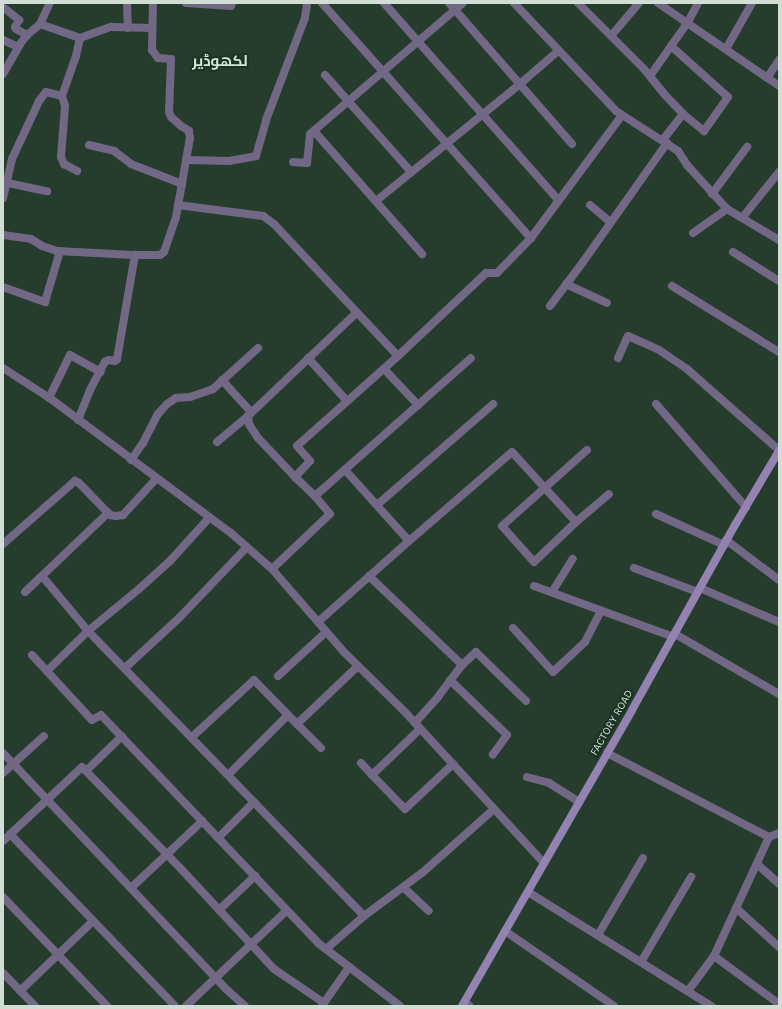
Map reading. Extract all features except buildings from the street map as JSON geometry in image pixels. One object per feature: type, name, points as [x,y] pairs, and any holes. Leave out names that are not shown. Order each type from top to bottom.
[{"type":"main road","name":"FACTORY ROAD","points":[[466,1005],[505,931],[608,753],[725,543],[779,450]]},
{"type":"street","points":[[3,74],[18,47],[27,35],[40,24],[50,3]]},
{"type":"street","points":[[127,3],[128,28]]},
{"type":"street","points":[[3,234],[31,239],[42,246],[60,251],[135,255],[160,255],[164,252],[176,217],[188,160],[190,138],[189,131],[171,118],[169,112],[171,59],[158,58],[153,54],[151,45],[153,3]]},
{"type":"street","points":[[186,3],[231,6],[232,3]]},
{"type":"street","points":[[188,160],[229,161],[256,156],[266,120],[305,18],[307,3]]},
{"type":"street","points":[[322,3],[531,238]]},
{"type":"street","points":[[384,3],[558,200]]},
{"type":"street","points":[[449,3],[572,144]]},
{"type":"street","points":[[293,162],[307,163],[310,134],[463,3]]},
{"type":"street","points":[[514,3],[616,111],[678,151],[687,166],[727,209],[779,240]]},
{"type":"street","points":[[578,3],[650,76],[664,94],[683,114],[704,131],[728,97],[671,46]]},
{"type":"street","points":[[611,36],[639,3]]},
{"type":"street","points":[[658,3],[688,22],[779,86]]},
{"type":"street","points":[[650,76],[688,22],[698,3]]},
{"type":"street","points":[[726,49],[752,3]]},
{"type":"street","points":[[3,8],[20,20],[15,27],[16,30],[27,35]]},
{"type":"street","points":[[40,24],[80,38],[104,29],[152,28]]},
{"type":"street","points":[[76,171],[64,164],[61,157],[65,106],[62,96],[76,56],[80,38]]},
{"type":"street","points":[[3,40],[18,47]]},
{"type":"street","points":[[376,201],[520,84],[558,51]]},
{"type":"street","points":[[767,78],[779,60]]},
{"type":"street","points":[[325,75],[411,172]]},
{"type":"street","points":[[3,198],[8,183],[12,159],[43,96],[46,92],[62,96]]},
{"type":"street","points":[[550,306],[610,222],[683,114]]},
{"type":"street","points":[[295,477],[310,461],[297,446],[398,356],[486,273],[498,273],[531,238],[622,115]]},
{"type":"street","points":[[314,131],[422,254]]},
{"type":"street","points":[[89,145],[114,151],[131,164],[182,184]]},
{"type":"street","points":[[712,194],[747,148]]},
{"type":"street","points":[[742,218],[779,172]]},
{"type":"street","points":[[8,183],[47,191]]},
{"type":"street","points":[[178,205],[263,216],[274,224],[398,356]]},
{"type":"street","points":[[590,205],[610,222]]},
{"type":"street","points":[[693,233],[727,209]]},
{"type":"street","points":[[3,287],[45,302],[60,251]]},
{"type":"street","points":[[733,252],[779,281]]},
{"type":"street","points":[[78,420],[90,390],[105,362],[109,360],[115,361],[117,359],[135,255]]},
{"type":"street","points":[[566,284],[607,303]]},
{"type":"street","points":[[672,286],[779,352]]},
{"type":"street","points":[[217,442],[250,414],[356,313]]},
{"type":"street","points":[[618,358],[628,336],[659,350],[687,369],[779,450]]},
{"type":"street","points":[[131,460],[143,443],[158,414],[167,404],[176,398],[190,398],[213,389],[258,348]]},
{"type":"street","points":[[49,398],[70,355],[100,372]]},
{"type":"street","points":[[308,358],[348,401]]},
{"type":"street","points":[[314,496],[471,358]]},
{"type":"street","points":[[3,368],[49,398],[247,547],[272,569],[326,632],[453,764],[544,863]]},
{"type":"street","points":[[384,368],[418,405]]},
{"type":"street","points":[[222,380],[250,414],[249,424],[258,438],[330,514],[272,569]]},
{"type":"street","points":[[377,505],[493,404]]},
{"type":"street","points":[[656,404],[746,507]]},
{"type":"street","points":[[587,450],[502,526],[534,562],[576,522],[609,494]]},
{"type":"street","points":[[318,622],[512,452],[576,522]]},
{"type":"street","points":[[345,470],[410,540]]},
{"type":"street","points":[[3,544],[75,481],[79,483],[110,515],[116,516],[123,515],[156,479]]},
{"type":"street","points":[[25,592],[108,513]]},
{"type":"street","points":[[656,514],[725,543],[779,580]]},
{"type":"street","points":[[47,671],[88,631],[149,580],[209,518]]},
{"type":"street","points":[[125,668],[179,618],[247,547]]},
{"type":"street","points":[[552,592],[573,559]]},
{"type":"street","points":[[634,568],[699,590],[779,622]]},
{"type":"street","points":[[42,576],[88,631],[364,916]]},
{"type":"street","points":[[369,576],[462,665]]},
{"type":"street","points":[[534,586],[674,635],[779,694]]},
{"type":"street","points":[[513,628],[553,672],[585,642],[602,611]]},
{"type":"street","points":[[278,676],[326,632]]},
{"type":"street","points":[[372,775],[417,726],[450,680],[462,665],[476,652],[526,701]]},
{"type":"street","points":[[32,655],[92,720],[101,715],[326,949],[400,1006]]},
{"type":"street","points":[[297,724],[358,666]]},
{"type":"street","points":[[192,737],[254,680],[321,748]]},
{"type":"street","points":[[450,680],[507,735],[493,754]]},
{"type":"street","points":[[228,775],[288,715]]},
{"type":"street","points":[[3,773],[44,736]]},
{"type":"street","points":[[86,772],[122,736]]},
{"type":"street","points":[[3,753],[215,977],[245,1006]]},
{"type":"street","points":[[608,753],[769,836],[779,833]]},
{"type":"street","points":[[361,763],[405,809],[453,764]]},
{"type":"street","points":[[3,841],[82,767],[167,854],[274,969],[323,1004],[348,967]]},
{"type":"street","points":[[527,777],[549,783],[579,802]]},
{"type":"street","points":[[218,838],[254,802]]},
{"type":"street","points":[[326,949],[364,916],[403,887],[461,840],[494,809]]},
{"type":"street","points":[[131,888],[202,821]]},
{"type":"street","points":[[10,834],[175,1006]]},
{"type":"street","points":[[688,991],[714,956],[769,836]]},
{"type":"street","points":[[598,935],[643,858]]},
{"type":"street","points":[[757,864],[779,884]]},
{"type":"street","points":[[219,910],[255,876]]},
{"type":"street","points":[[641,962],[691,877]]},
{"type":"street","points":[[403,887],[429,911]]},
{"type":"street","points":[[528,892],[710,1006]]},
{"type":"street","points":[[3,897],[107,1006]]},
{"type":"street","points":[[736,908],[779,947]]},
{"type":"street","points":[[186,1006],[287,910]]},
{"type":"street","points":[[20,991],[93,921]]},
{"type":"street","points":[[505,931],[614,1006]]},
{"type":"street","points":[[714,956],[779,1004]]},
{"type":"street","points":[[3,973],[35,1006]]},
{"type":"district","name":"لکھوڈیر","points":[[220,62]]}]
